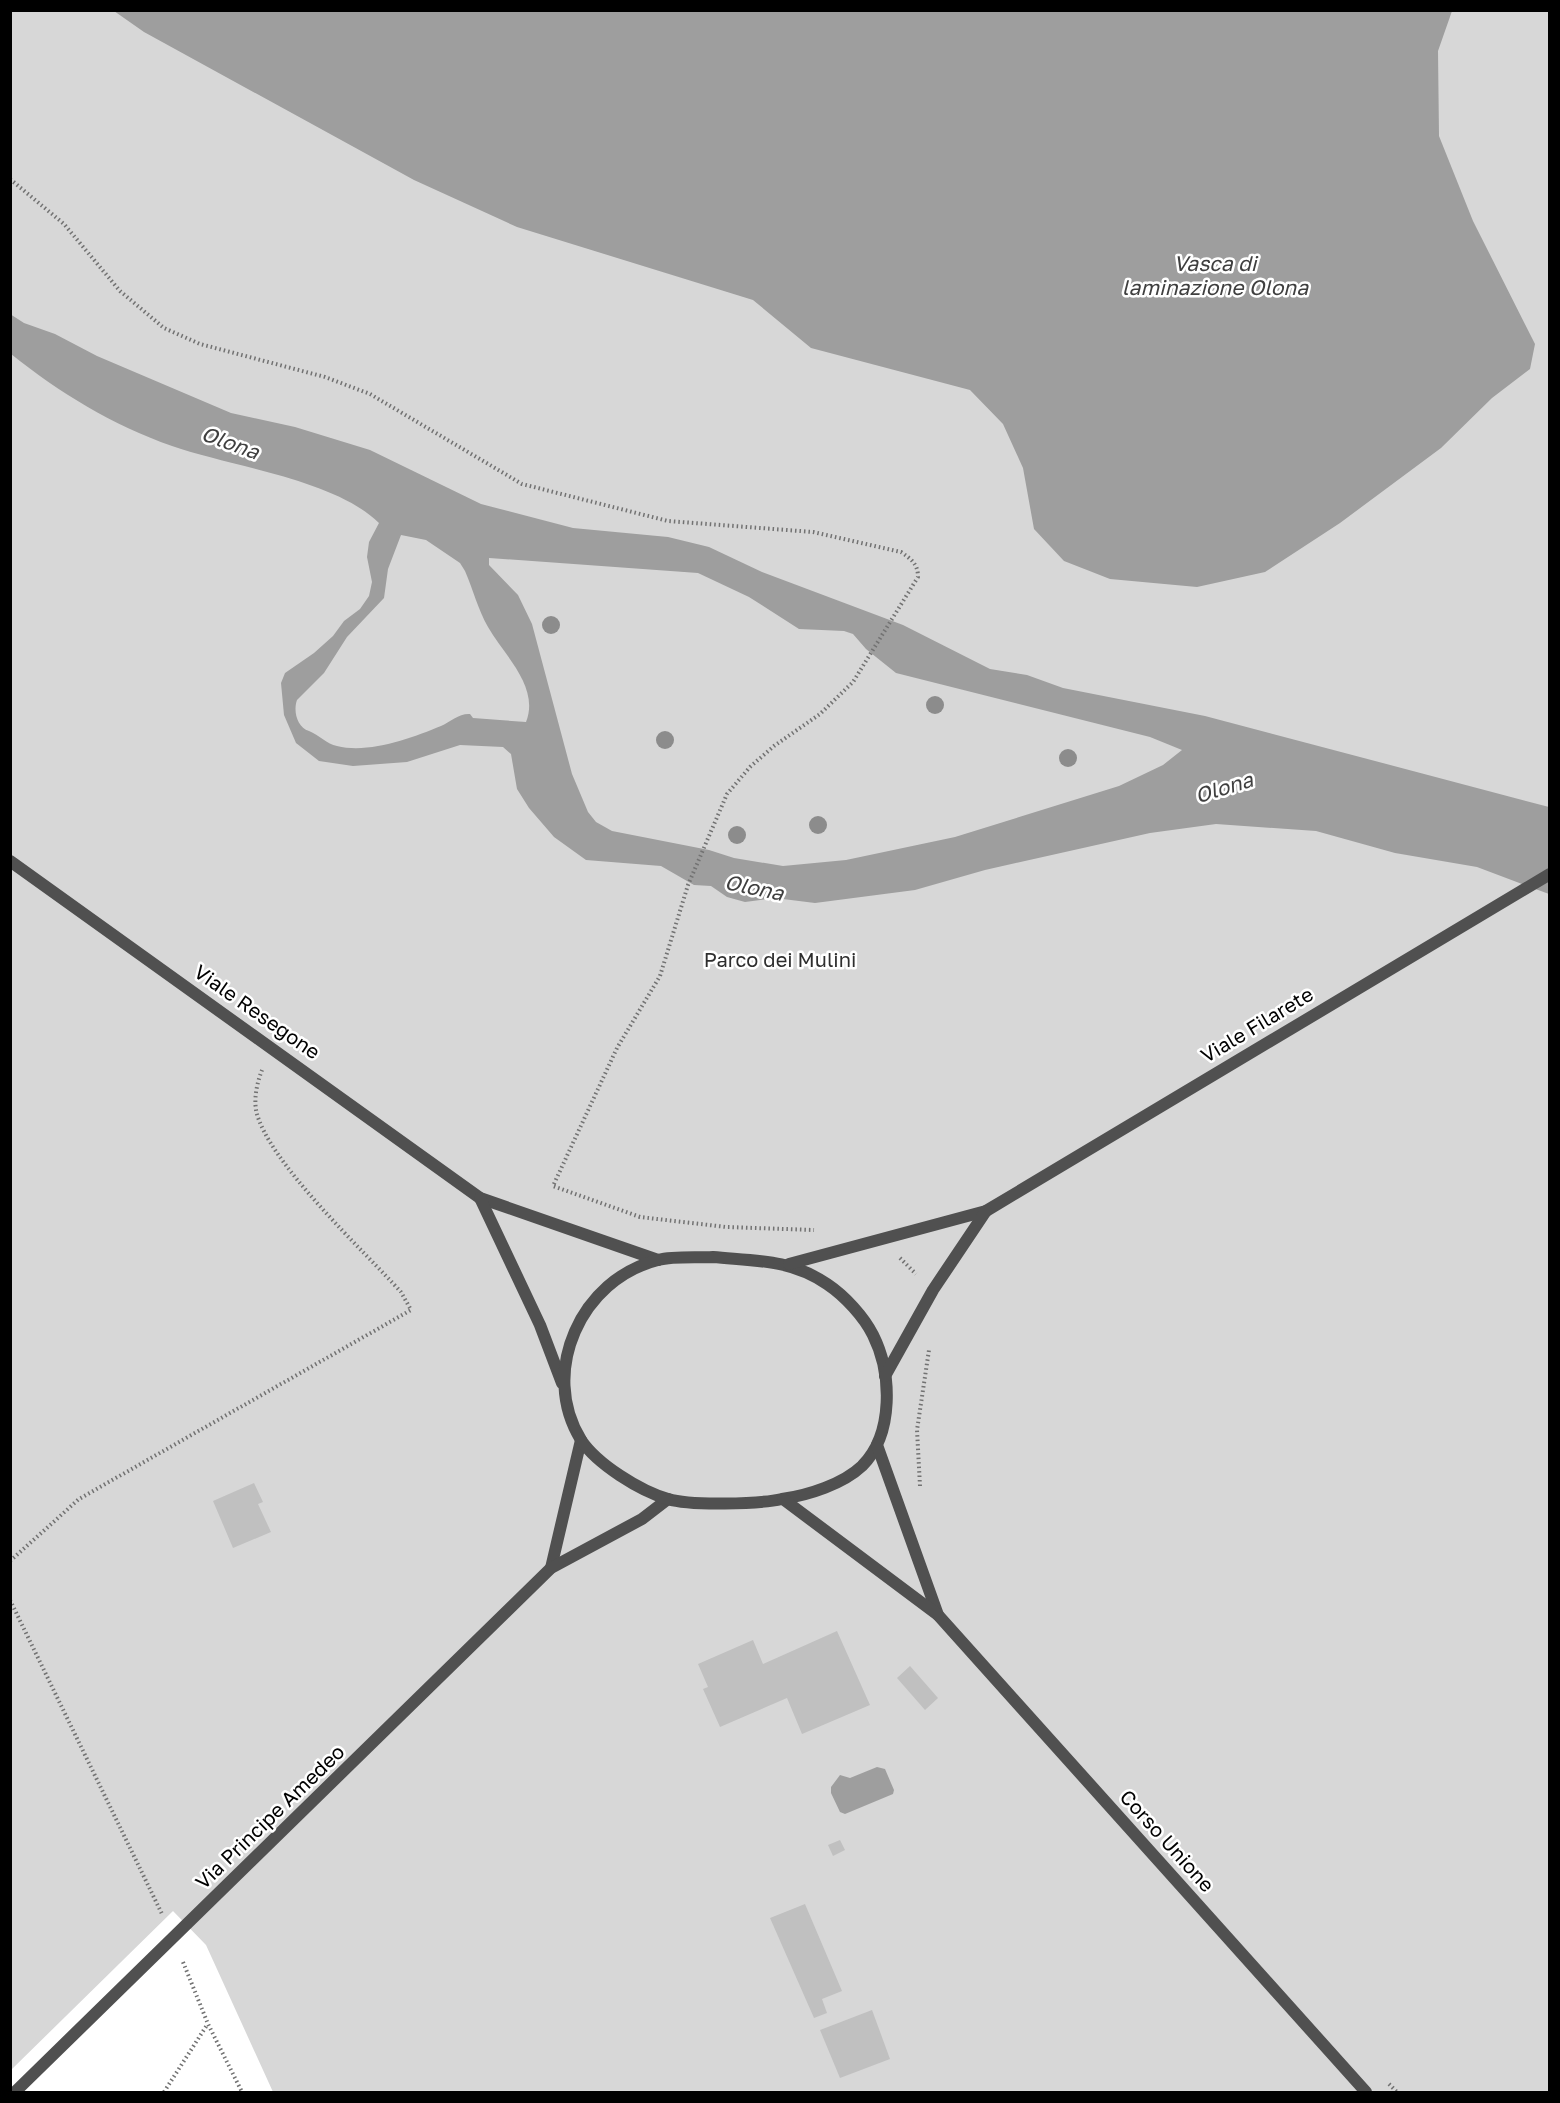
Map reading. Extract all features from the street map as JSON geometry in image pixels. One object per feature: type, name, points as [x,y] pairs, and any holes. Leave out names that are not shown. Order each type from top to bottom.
[{"type":"street","name":"Viale Resegone","points":[[10,861],[480,1198],[658,1260]]},
{"type":"street","name":"Viale Filarete","points":[[789,1264],[986,1211],[1550,873]]},
{"type":"street","name":"Viale Resegone","points":[[480,1198],[540,1325],[581,1440]]},
{"type":"street","name":"Viale Filarete","points":[[885,1376],[933,1290],[986,1211]]},
{"type":"street","points":[[564,1388],[565,1358],[582,1315],[596,1298],[625,1275],[658,1260],[713,1257],[789,1264],[828,1284],[851,1305],[873,1335],[885,1376],[885,1416],[877,1445],[863,1465],[844,1480],[783,1499],[726,1503],[668,1499],[608,1468],[581,1440]]},
{"type":"street","points":[[551,1568],[581,1440]]},
{"type":"street","name":"Corso Unione","points":[[877,1445],[938,1615]]},
{"type":"street","name":"Via Principe Amedeo","points":[[15,2092],[551,1568],[642,1519],[668,1499]]},
{"type":"street","name":"Corso Unione","points":[[783,1499],[938,1615],[1366,2092]]},
{"type":"path","points":[[10,179],[64,224],[94,263],[127,298],[164,328],[217,350],[325,377],[370,394],[522,484],[668,521],[813,532],[901,552],[918,569],[918,577],[865,666],[842,694],[820,714],[774,746],[750,767],[727,794],[688,885],[660,976],[617,1048],[553,1186],[640,1217],[726,1227],[798,1231],[822,1229]]},
{"type":"path","points":[[10,1561],[79,1499],[411,1310],[401,1292],[281,1160],[268,1139],[256,1110],[256,1085],[271,1046]]},
{"type":"path","points":[[888,1238],[897,1255],[933,1290]]},
{"type":"path","points":[[920,1489],[917,1430],[930,1347]]},
{"type":"path","points":[[10,1600],[174,1938],[208,2024],[242,2092]]},
{"type":"path","points":[[164,2092],[208,2024]]},
{"type":"path","points":[[1381,2075],[1397,2092]]},
{"type":"green space","name":"Parco dei Mulini","points":[[11,11],[1549,11],[1549,2092],[273,2092],[206,1945],[173,1911],[11,2070]]},
{"type":"water","name":"Vasca di laminazione Olona","points":[[114,11],[1452,11],[1438,51],[1439,136],[1473,221],[1535,344],[1530,369],[1492,398],[1441,448],[1340,523],[1265,572],[1197,587],[1110,579],[1064,561],[1034,529],[1023,468],[1003,424],[970,390],[811,348],[753,300],[517,227],[414,180],[144,32]]},
{"type":"water","name":"Olona","points":[[10,314],[24,323],[55,334],[97,356],[231,413],[295,427],[370,450],[481,504],[573,528],[668,537],[709,547],[762,572],[903,625],[990,669],[1027,675],[1063,688],[1205,716],[1549,807],[1549,894],[1477,867],[1395,853],[1316,831],[1216,824],[1150,833],[985,870],[915,890],[815,903],[775,898],[745,902],[727,897],[711,886],[694,885],[661,866],[586,860],[554,837],[529,808],[517,789],[511,754],[503,747],[460,745],[407,762],[353,766],[319,761],[296,743],[284,715],[281,683],[285,673],[314,653],[333,636],[344,621],[360,609],[369,596],[372,582],[367,557],[369,542],[379,523],[360,508],[310,485],[196,454],[128,428],[68,395],[11,354]],"holes":[[[401,535],[426,540],[460,563],[484,620],[524,684],[529,709],[526,722],[473,718],[470,714],[466,714],[404,740],[363,748],[333,745],[305,729],[299,722],[296,714],[297,700],[324,673],[347,637],[384,598],[388,569]],[[489,558],[698,573],[749,597],[799,629],[844,631],[853,634],[866,649],[896,673],[1150,737],[1182,750],[1163,765],[1119,786],[955,837],[846,860],[783,866],[734,858],[709,850],[612,831],[596,822],[588,812],[572,774],[532,624],[518,595],[489,565]]]},
{"type":"water","points":[[877,1767],[885,1769],[894,1790],[893,1794],[845,1814],[840,1812],[831,1793],[831,1787],[840,1775],[850,1778]]},
{"type":"building","points":[[254,1483],[263,1502],[258,1504],[271,1532],[233,1548],[213,1501]]},
{"type":"building","points":[[837,1631],[870,1705],[802,1734],[787,1698],[720,1727],[703,1689],[708,1687],[698,1664],[753,1640],[763,1664]]},
{"type":"building","points":[[910,1666],[938,1698],[925,1710],[897,1678]]},
{"type":"building","points":[[840,1840],[845,1850],[833,1856],[828,1845]]},
{"type":"building","points":[[805,1904],[842,1991],[822,1999],[827,2013],[814,2018],[770,1918]]},
{"type":"building","points":[[872,2010],[890,2059],[840,2078],[820,2030]]}]
